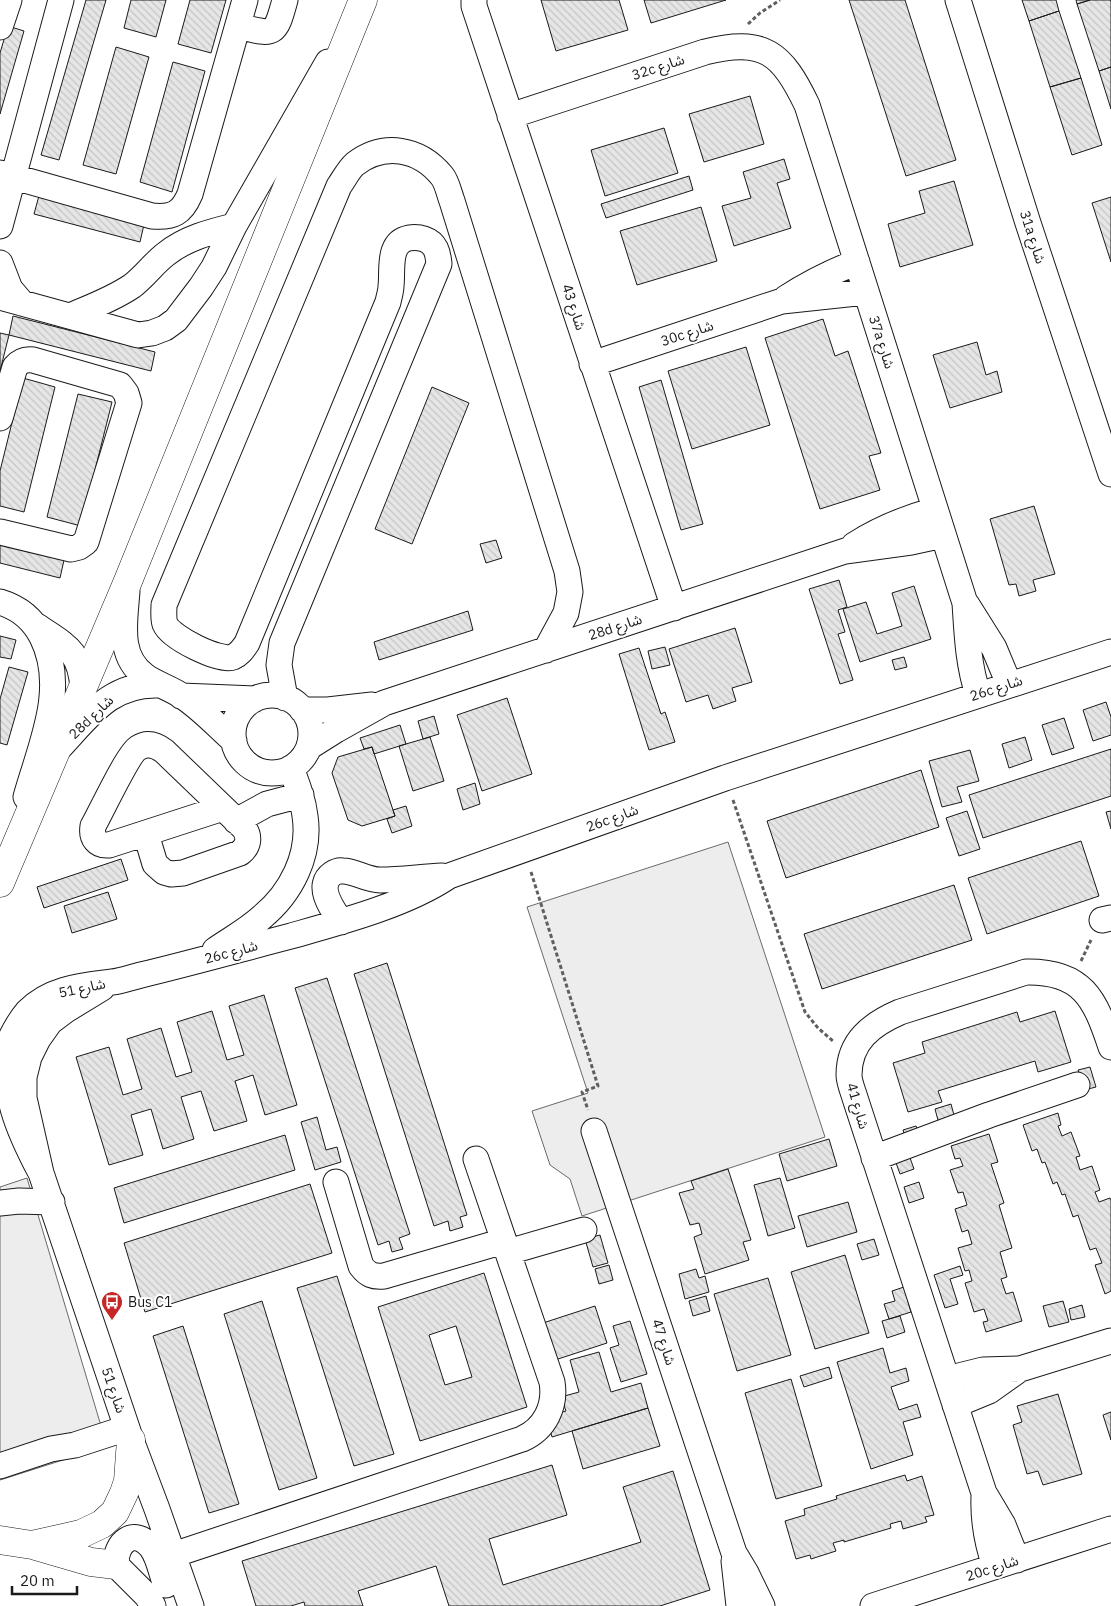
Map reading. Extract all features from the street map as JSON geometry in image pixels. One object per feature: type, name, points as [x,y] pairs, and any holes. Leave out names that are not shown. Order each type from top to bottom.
[{"type":"main road","points":[[0,883],[128,581],[363,2]]},
{"type":"main road","points":[[32,1545],[81,1534],[102,1524],[115,1512],[121,1503],[128,1481],[126,1427]]},
{"type":"main road","points":[[0,1540],[32,1545],[91,1562],[116,1565]]},
{"type":"street","points":[[0,27],[9,0]]},
{"type":"street","points":[[0,226],[7,175],[61,0]]},
{"type":"street","points":[[7,175],[152,216],[165,217],[176,213],[185,205],[190,194],[245,0]]},
{"type":"street","points":[[238,26],[261,32],[274,30],[278,25],[285,0]]},
{"type":"street","name":"31a شارع","points":[[958,0],[1025,214],[1111,474]]},
{"type":"street","points":[[0,263],[10,289],[11,300],[138,335],[152,333],[165,328],[176,320],[214,267],[234,226],[363,2]]},
{"type":"street","name":"شارع 43","points":[[474,3],[674,608]]},
{"type":"street","name":"32c شارع","points":[[510,116],[727,46],[748,46],[768,53],[784,66],[796,83]]},
{"type":"street","name":"37a شارع","points":[[796,83],[807,105],[965,603]]},
{"type":"street","points":[[293,704],[279,665],[282,643],[439,264],[437,251],[430,241],[417,236],[405,239],[395,248],[388,302],[247,643],[242,651],[233,657],[223,658],[180,639],[165,625],[164,605],[339,186],[354,165],[376,152],[401,150],[425,159],[443,177],[452,201],[567,571],[570,592],[566,613],[546,650]]},
{"type":"street","points":[[152,216],[156,255],[154,265]]},
{"type":"street","points":[[70,316],[118,295],[134,284],[166,254],[184,242],[207,233],[234,226]]},
{"type":"street","name":"30c شارع","points":[[782,301],[813,282],[857,262]]},
{"type":"street","name":"30c شارع","points":[[592,364],[782,301],[866,292]]},
{"type":"street","points":[[0,418],[15,367],[19,362],[26,359],[120,385],[126,393],[129,403],[86,542],[71,550],[0,532]]},
{"type":"street","points":[[845,551],[879,530],[935,510]]},
{"type":"street","points":[[845,551],[943,536]]},
{"type":"street","name":"28d شارع","points":[[293,704],[328,710],[384,703],[845,551]]},
{"type":"street","name":"28d شارع","points":[[128,581],[124,632],[128,656],[135,667],[144,676],[182,696],[234,741]]},
{"type":"street","points":[[0,602],[11,605],[24,613],[36,625],[68,648],[77,659],[82,671],[83,688]]},
{"type":"street","points":[[965,603],[994,648],[1009,684]]},
{"type":"street","points":[[965,603],[969,657],[972,676],[978,694]]},
{"type":"street","points":[[16,846],[23,806],[52,706],[51,665],[45,642],[36,625]]},
{"type":"street","name":"26c شارع","points":[[114,982],[341,922],[416,894],[449,876],[725,778],[1111,652]]},
{"type":"street","name":"28d شارع","points":[[57,751],[99,705],[114,694],[136,686],[159,685]]},
{"type":"street","points":[[270,695],[293,704],[306,716],[311,732],[308,748],[302,760],[291,768],[280,772],[267,773],[256,770],[245,762],[238,753],[234,741],[233,731],[240,712],[255,699],[270,695]]},
{"type":"street","name":"28d شارع","points":[[182,696],[255,699]]},
{"type":"street","name":"28d شارع","points":[[308,748],[384,703]]},
{"type":"street","points":[[146,834],[156,864],[164,872],[177,874],[243,850],[246,847],[248,837],[244,828],[230,815],[158,746],[152,744],[145,745],[133,753],[93,826],[92,831],[96,841],[105,846],[146,834],[230,815],[301,795]]},
{"type":"street","points":[[198,961],[261,919],[287,891],[296,874],[303,856],[306,837],[306,817],[301,795],[291,768]]},
{"type":"street","points":[[341,922],[326,896],[325,885],[328,878],[334,873],[342,870],[363,878],[378,880],[449,876]]},
{"type":"street","name":"شارع 41","points":[[1006,1563],[1003,1525],[984,1493],[855,1098],[849,1076],[853,1052],[861,1038],[871,1027],[885,1018],[1026,972],[1044,972],[1060,976],[1076,984],[1088,995],[1098,1009],[1111,1047]]},
{"type":"street","name":"شارع 51","points":[[114,982],[66,1010],[50,1022],[38,1039],[29,1057],[24,1077],[24,1098],[46,1187],[126,1427],[191,1606]]},
{"type":"street","points":[[874,1158],[989,1115],[1078,1085]]},
{"type":"street","name":"شارع 47","points":[[594,1130],[734,1553],[762,1606]]},
{"type":"street","points":[[173,1554],[522,1439],[532,1435],[539,1428],[553,1402],[552,1382],[476,1159]]},
{"type":"street","points":[[336,1182],[361,1266],[366,1273],[375,1277],[584,1230]]},
{"type":"street","points":[[0,1195],[14,1189],[34,1186],[46,1187],[39,1201],[0,1203]]},
{"type":"street","points":[[947,1379],[983,1370],[1020,1369],[1111,1341]]},
{"type":"street","points":[[955,1405],[989,1390],[1020,1369]]},
{"type":"street","points":[[0,1466],[126,1427]]},
{"type":"street","name":"20c شارع","points":[[873,1606],[1111,1529]]},
{"type":"street","points":[[153,1606],[147,1596],[116,1565],[118,1548],[124,1541],[132,1538],[145,1542],[155,1555],[173,1606]]},
{"type":"street","name":"شارع 47","points":[[734,1553],[739,1606]]},
{"type":"path","points":[[727,46],[760,13],[780,0]]},
{"type":"path","points":[[725,778],[805,1012],[818,1028],[834,1042],[853,1052]]},
{"type":"path","points":[[524,850],[598,1086],[582,1092],[594,1130]]},
{"type":"path","points":[[1076,984],[1080,962],[1107,919]]},
{"type":"shaded area","points":[[728,842],[825,1137],[582,1216],[570,1179],[550,1165],[532,1111],[588,1093],[527,907]]},
{"type":"shaded area","points":[[27,1178],[107,1446],[0,1480],[0,1187]]},
{"type":"building","points":[[86,0],[106,0],[59,160],[41,155]]},
{"type":"building","points":[[131,0],[166,0],[156,37],[124,28]]},
{"type":"building","points":[[190,0],[226,0],[211,53],[178,44]]},
{"type":"building","points":[[541,0],[619,0],[628,30],[556,51]]},
{"type":"building","points":[[644,0],[726,0],[651,23]]},
{"type":"building","points":[[849,0],[905,0],[956,160],[906,176]]},
{"type":"building","points":[[1022,0],[1056,0],[1059,11],[1029,21]]},
{"type":"building","points":[[1076,0],[1090,0],[1077,4]]},
{"type":"building","points":[[1090,0],[1110,0],[1111,2],[1111,67],[1099,71],[1077,4]]},
{"type":"building","points":[[1059,11],[1081,78],[1050,87],[1029,21]]},
{"type":"building","points":[[8,26],[24,31],[0,114],[0,53]]},
{"type":"building","points":[[116,47],[149,57],[116,174],[83,165]]},
{"type":"building","points":[[173,62],[205,71],[172,192],[140,182]]},
{"type":"building","points":[[1111,67],[1111,109],[1099,71]]},
{"type":"building","points":[[1081,78],[1102,145],[1072,155],[1050,87]]},
{"type":"building","points":[[750,96],[764,144],[704,162],[689,114]]},
{"type":"building","points":[[664,128],[678,173],[605,196],[591,150]]},
{"type":"building","points":[[784,159],[790,179],[777,183],[791,228],[734,246],[722,206],[751,198],[743,172]]},
{"type":"building","points":[[689,176],[693,190],[606,218],[601,204]]},
{"type":"building","points":[[954,181],[973,245],[900,267],[888,224],[925,213],[919,191]]},
{"type":"building","points":[[40,192],[145,220],[140,242],[34,214]]},
{"type":"building","points":[[1111,197],[1111,262],[1092,203]]},
{"type":"building","points":[[701,207],[717,261],[637,285],[620,231]]},
{"type":"building","points":[[13,316],[155,352],[151,371],[9,335]]},
{"type":"building","points":[[823,319],[835,356],[848,351],[881,453],[869,456],[880,490],[820,509],[765,338]]},
{"type":"building","points":[[0,333],[9,335],[0,371]]},
{"type":"building","points":[[977,342],[986,375],[997,371],[1002,392],[950,408],[933,355]]},
{"type":"building","points":[[746,347],[770,425],[692,449],[668,371]]},
{"type":"building","points":[[23,378],[55,387],[24,512],[0,506],[0,471]]},
{"type":"building","points":[[661,380],[703,524],[681,530],[639,387]]},
{"type":"building","points":[[432,387],[469,403],[412,544],[375,529]]},
{"type":"building","points":[[78,394],[112,402],[81,526],[47,517]]},
{"type":"building","points":[[1034,506],[1055,574],[1033,580],[1036,591],[1019,596],[1016,584],[1009,585],[990,519]]},
{"type":"building","points":[[496,540],[502,558],[486,563],[480,544]]},
{"type":"building","points":[[0,544],[64,560],[60,578],[0,563]]},
{"type":"building","points":[[839,580],[847,607],[838,610],[845,632],[838,634],[853,680],[840,684],[809,589]]},
{"type":"building","points":[[914,586],[931,639],[860,662],[843,609],[866,602],[877,634],[902,626],[892,593]]},
{"type":"building","points":[[468,611],[473,630],[379,660],[374,642]]},
{"type":"building","points":[[735,628],[752,682],[732,688],[736,701],[713,709],[708,695],[686,702],[669,649]]},
{"type":"building","points":[[0,636],[16,640],[11,659],[0,657]]},
{"type":"building","points":[[665,647],[670,665],[652,669],[648,651]]},
{"type":"building","points":[[639,648],[661,714],[665,712],[675,742],[649,750],[619,654]]},
{"type":"building","points":[[904,657],[907,667],[895,670],[892,660]]},
{"type":"building","points":[[9,667],[28,672],[7,745],[0,743],[0,699]]},
{"type":"building","points":[[507,698],[532,774],[482,791],[457,715]]},
{"type":"building","points":[[1106,702],[1111,717],[1111,735],[1093,741],[1083,710]]},
{"type":"building","points":[[434,716],[439,734],[423,739],[418,721]]},
{"type":"building","points":[[1064,718],[1074,748],[1052,755],[1042,725]]},
{"type":"building","points":[[400,725],[406,744],[374,754],[372,747],[364,749],[360,738]]},
{"type":"building","points":[[430,737],[444,781],[413,791],[399,746]]},
{"type":"building","points":[[1025,737],[1032,760],[1009,768],[1002,744]]},
{"type":"building","points":[[372,747],[395,816],[362,826],[348,820],[332,773],[338,757]]},
{"type":"building","points":[[1111,749],[1111,796],[983,838],[969,795]]},
{"type":"building","points":[[970,750],[979,781],[957,787],[962,802],[942,807],[929,761]]},
{"type":"building","points":[[921,770],[939,827],[786,878],[767,821]]},
{"type":"building","points":[[475,783],[480,804],[463,810],[457,789]]},
{"type":"building","points":[[406,806],[412,826],[392,833],[387,819],[395,816],[393,810]]},
{"type":"building","points":[[967,811],[980,849],[959,856],[946,818]]},
{"type":"building","points":[[1111,811],[1111,829],[1106,812]]},
{"type":"building","points":[[1081,841],[1099,896],[987,934],[968,878]]},
{"type":"building","points":[[121,859],[128,880],[44,908],[37,887]]},
{"type":"building","points":[[954,885],[972,940],[822,989],[804,934]]},
{"type":"building","points":[[108,892],[117,919],[72,933],[64,906]]},
{"type":"building","points":[[387,963],[467,1215],[460,1217],[463,1227],[450,1231],[448,1221],[434,1226],[354,974]]},
{"type":"building","points":[[327,978],[410,1234],[399,1238],[403,1249],[392,1252],[389,1241],[378,1245],[295,988]]},
{"type":"building","points":[[264,995],[297,1105],[265,1115],[253,1075],[235,1081],[247,1121],[214,1131],[201,1091],[181,1097],[194,1139],[163,1149],[151,1109],[131,1115],[143,1155],[109,1165],[76,1057],[109,1047],[123,1095],[142,1089],[127,1039],[161,1028],[176,1077],[192,1072],[177,1022],[212,1011],[227,1060],[244,1055],[229,1006]]},
{"type":"building","points":[[1055,1011],[1071,1062],[1038,1072],[1035,1061],[938,1091],[942,1102],[908,1112],[893,1063],[925,1053],[922,1042],[1017,1012],[1020,1022]]},
{"type":"building","points":[[1090,1067],[1096,1087],[1088,1089],[1081,1080],[1078,1070]]},
{"type":"building","points":[[951,1104],[955,1119],[939,1124],[935,1109]]},
{"type":"building","points":[[1058,1113],[1061,1125],[1058,1126],[1062,1136],[1071,1132],[1080,1156],[1076,1157],[1080,1170],[1092,1166],[1100,1190],[1095,1192],[1099,1202],[1110,1198],[1111,1200],[1111,1291],[1105,1294],[1095,1265],[1102,1263],[1096,1248],[1090,1250],[1078,1215],[1073,1217],[1065,1194],[1062,1195],[1057,1182],[1053,1184],[1045,1162],[1042,1163],[1037,1149],[1032,1151],[1023,1125]]},
{"type":"building","points":[[317,1117],[326,1150],[337,1147],[341,1162],[315,1170],[301,1122]]},
{"type":"building","points":[[916,1126],[919,1133],[905,1137],[903,1130]]},
{"type":"building","points":[[989,1134],[998,1162],[991,1164],[1004,1203],[999,1205],[1012,1248],[1000,1252],[1007,1277],[1001,1279],[1006,1294],[1013,1292],[1022,1321],[986,1332],[983,1322],[988,1321],[984,1309],[974,1312],[965,1283],[972,1281],[969,1270],[965,1271],[958,1248],[972,1244],[968,1230],[962,1232],[955,1209],[967,1205],[963,1192],[958,1193],[950,1170],[963,1166],[960,1158],[955,1159],[951,1146]]},
{"type":"building","points":[[285,1135],[295,1170],[124,1223],[114,1188]]},
{"type":"building","points":[[829,1139],[837,1166],[787,1181],[779,1154]]},
{"type":"building","points":[[909,1155],[914,1169],[900,1174],[895,1160]]},
{"type":"building","points":[[728,1169],[751,1240],[743,1242],[749,1260],[705,1274],[694,1237],[702,1234],[699,1223],[690,1225],[679,1193],[694,1189],[691,1181]]},
{"type":"building","points":[[780,1178],[795,1228],[768,1236],[754,1185]]},
{"type":"building","points":[[919,1182],[924,1198],[909,1203],[904,1187]]},
{"type":"building","points":[[310,1184],[332,1253],[145,1312],[124,1243]]},
{"type":"building","points":[[848,1202],[857,1232],[807,1247],[798,1216]]},
{"type":"building","points":[[600,1235],[608,1263],[593,1267],[585,1239]]},
{"type":"building","points":[[874,1239],[879,1255],[862,1260],[857,1244]]},
{"type":"building","points":[[845,1255],[869,1333],[815,1349],[791,1272]]},
{"type":"building","points":[[609,1265],[613,1280],[599,1284],[595,1269]]},
{"type":"building","points":[[960,1266],[963,1275],[950,1279],[958,1304],[945,1308],[934,1275]]},
{"type":"building","points":[[696,1269],[699,1278],[705,1276],[709,1292],[685,1299],[679,1274]]},
{"type":"building","points":[[484,1273],[527,1407],[420,1441],[378,1307]],"holes":[[[456,1326],[472,1377],[445,1385],[429,1335]]]},
{"type":"building","points":[[337,1276],[394,1454],[354,1466],[297,1288]]},
{"type":"building","points":[[768,1278],[791,1355],[737,1371],[714,1294]]},
{"type":"building","points":[[904,1287],[911,1312],[889,1319],[884,1304],[895,1301],[892,1291]]},
{"type":"building","points":[[706,1296],[710,1311],[693,1316],[689,1301]]},
{"type":"building","points":[[262,1301],[317,1478],[279,1490],[224,1314]]},
{"type":"building","points":[[1063,1301],[1069,1322],[1049,1327],[1043,1306]]},
{"type":"building","points":[[1082,1305],[1085,1317],[1071,1320],[1069,1309]]},
{"type":"building","points":[[595,1306],[607,1343],[555,1360],[543,1323]]},
{"type":"building","points":[[900,1316],[905,1332],[887,1338],[882,1321]]},
{"type":"building","points":[[630,1321],[647,1374],[621,1382],[610,1348],[619,1345],[613,1326]]},
{"type":"building","points":[[183,1326],[239,1504],[209,1513],[153,1336]]},
{"type":"building","points":[[883,1348],[890,1373],[906,1368],[909,1381],[891,1387],[899,1410],[917,1404],[921,1417],[903,1422],[913,1455],[871,1469],[837,1362]]},
{"type":"building","points":[[599,1352],[611,1392],[641,1383],[648,1408],[552,1437],[549,1426],[554,1414],[566,1411],[561,1397],[579,1392],[570,1360]]},
{"type":"building","points":[[829,1367],[832,1378],[804,1387],[800,1376]]},
{"type":"building","points":[[791,1379],[822,1486],[776,1499],[745,1393]]},
{"type":"building","points":[[1058,1394],[1082,1474],[1043,1485],[1038,1471],[1027,1474],[1013,1425],[1022,1422],[1017,1406]]},
{"type":"building","points":[[648,1408],[660,1446],[583,1469],[572,1431]]},
{"type":"building","points":[[1111,1412],[1111,1440],[1103,1415]]},
{"type":"building","points":[[552,1465],[567,1515],[489,1539],[503,1585],[641,1542],[623,1487],[673,1471],[710,1590],[660,1606],[449,1606],[436,1566],[358,1591],[363,1606],[305,1606],[304,1602],[291,1606],[256,1606],[242,1561]]},
{"type":"building","points":[[905,1475],[907,1481],[922,1476],[934,1515],[925,1517],[927,1522],[903,1529],[901,1521],[890,1524],[891,1528],[844,1542],[844,1540],[833,1543],[836,1551],[811,1559],[810,1555],[796,1559],[785,1521],[805,1515],[804,1509],[837,1499],[836,1496]]},
{"type":"place","name":"Bus C1","points":[[112,1321]]}]
